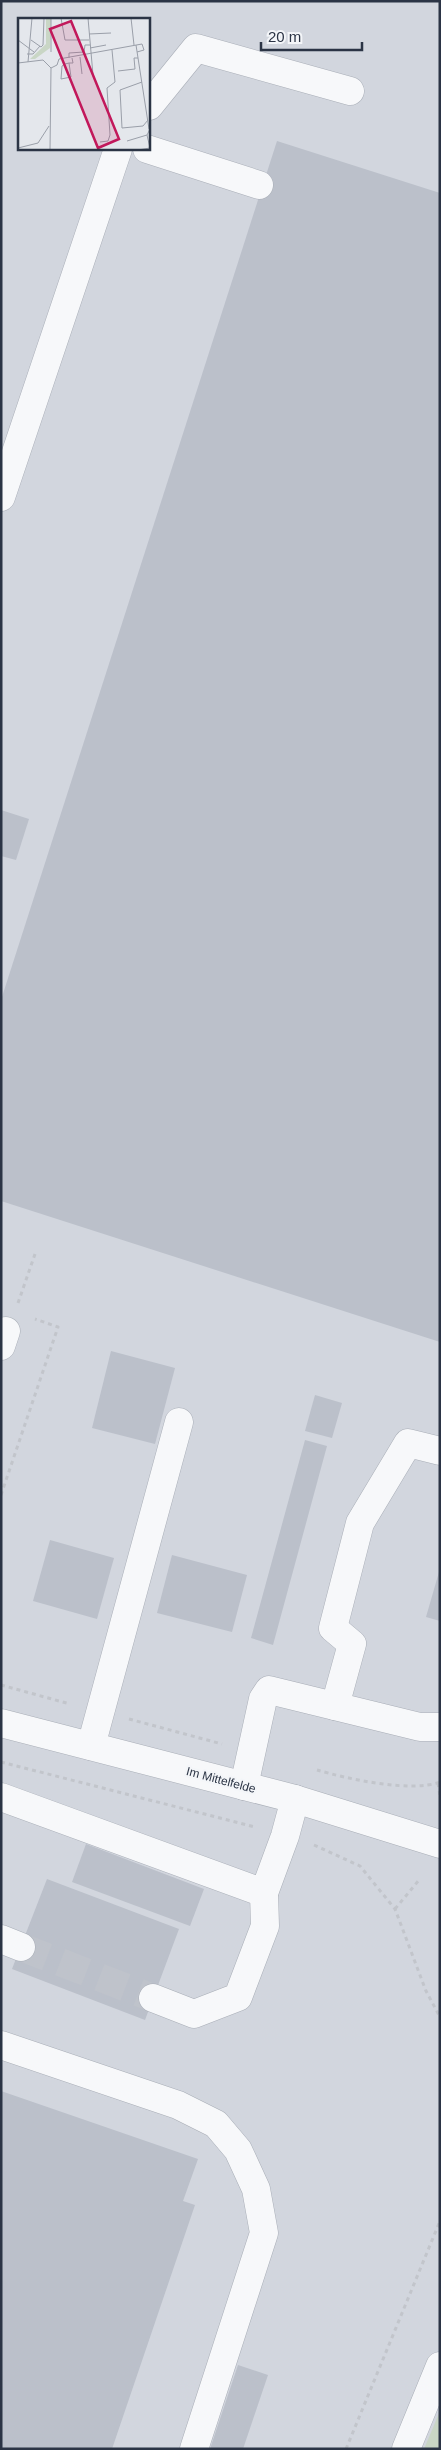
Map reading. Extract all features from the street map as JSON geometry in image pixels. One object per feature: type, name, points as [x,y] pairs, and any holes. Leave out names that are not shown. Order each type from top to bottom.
[{"type":"street","points":[[150,105],[196,48],[350,91]]},
{"type":"street","points":[[1,497],[118,150]]},
{"type":"street","points":[[150,150],[259,185]]},
{"type":"street","points":[[92,1746],[179,1422]]},
{"type":"street","points":[[334,1706],[352,1644],[333,1628],[360,1523],[408,1443],[440,1451]]},
{"type":"street","points":[[244,1786],[263,1699],[269,1690],[420,1727],[440,1727]]},
{"type":"street","name":"Im Mittelfelde","points":[[1,1723],[295,1799],[440,1844]]},
{"type":"street","points":[[1,1797],[264,1893]]},
{"type":"street","points":[[153,1998],[194,2014],[238,1997],[265,1926],[264,1893],[285,1836],[295,1799]]},
{"type":"street","points":[[1,2045],[178,2105],[216,2124],[238,2150],[256,2189],[264,2233],[194,2449]]},
{"type":"street","points":[[406,2449],[440,2366]]},
{"type":"path","points":[[8,1330],[35,1254]]},
{"type":"path","points":[[1,1496],[58,1327],[32,1318]]},
{"type":"path","points":[[1,1685],[250,1752]]},
{"type":"path","points":[[313,1769],[341,1777],[414,1787],[439,1783],[440,1796]]},
{"type":"path","points":[[395,1909],[419,1880]]},
{"type":"path","points":[[346,2449],[440,2222]]},
{"type":"shaded area","points":[[1,1],[440,1],[440,2449],[1,2449]]},
{"type":"green space","points":[[440,2411],[440,2449],[424,2449]]},
{"type":"building","points":[[277,141],[440,193],[440,1342],[1,1201],[1,1000]]},
{"type":"building","points":[[1,810],[29,819],[16,860],[1,856]]},
{"type":"building","points":[[111,1351],[175,1368],[155,1444],[92,1428]]},
{"type":"building","points":[[315,1395],[342,1403],[332,1438],[305,1431]]},
{"type":"building","points":[[305,1440],[327,1446],[273,1645],[251,1638]]},
{"type":"building","points":[[50,1540],[114,1558],[97,1619],[33,1601]]},
{"type":"building","points":[[172,1555],[247,1575],[232,1632],[157,1613]]},
{"type":"building","points":[[440,1572],[440,1621],[426,1617]]},
{"type":"building","points":[[86,1844],[204,1889],[190,1926],[72,1882]]},
{"type":"building","points":[[47,1879],[179,1929],[145,2020],[12,1969]]},
{"type":"building","points":[[1,2091],[198,2159],[183,2201],[195,2205],[112,2449],[1,2449]]},
{"type":"building","points":[[238,2365],[268,2375],[243,2449],[210,2449]]},
{"type":"tunnel","points":[[21,1947],[153,1998]]}]
